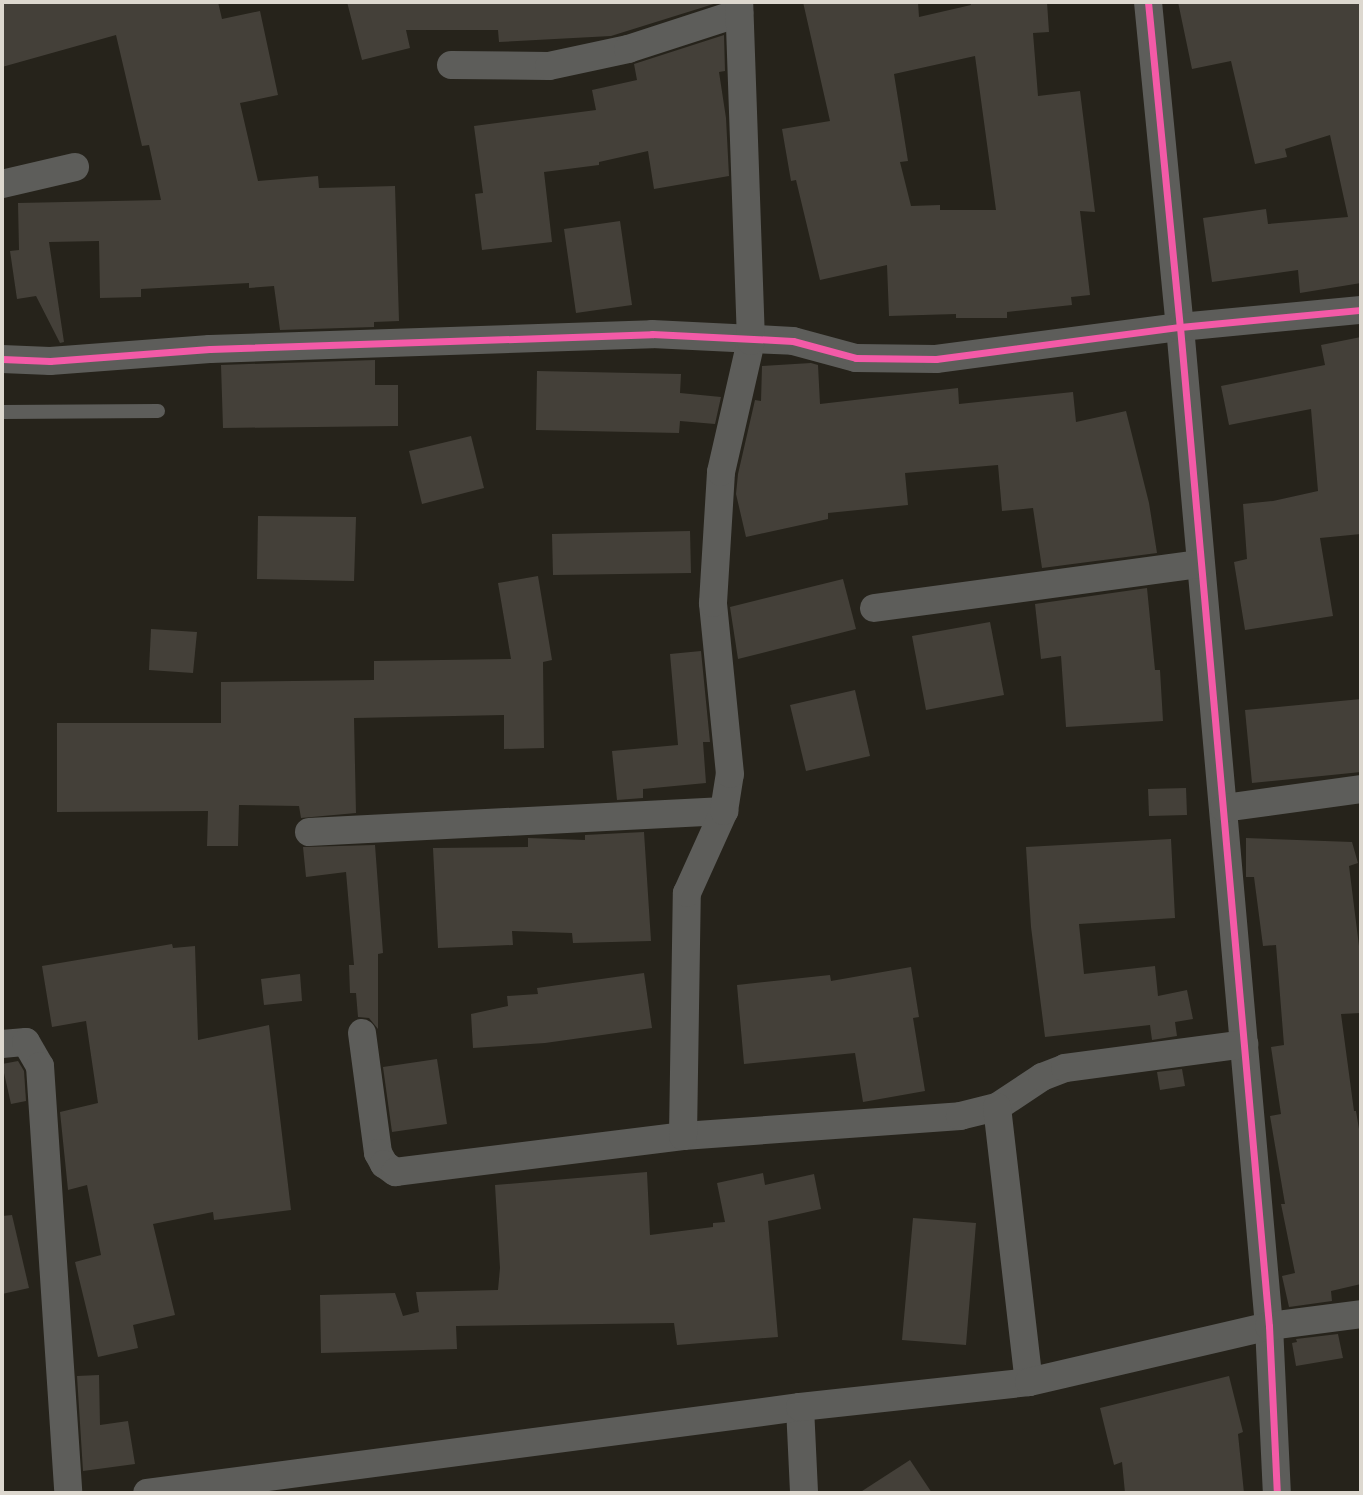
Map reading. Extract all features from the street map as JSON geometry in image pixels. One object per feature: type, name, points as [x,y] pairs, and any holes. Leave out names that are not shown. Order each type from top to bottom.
[{"type":"street","points":[[1148,2],[1224,808],[1269,1326],[1277,1493]]},
{"type":"street","points":[[451,65],[549,66],[628,48],[739,8],[751,341],[721,472],[713,603],[730,774],[724,811],[687,893],[683,1136]]},
{"type":"street","points":[[2,184],[75,167]]},
{"type":"street","points":[[2,359],[50,361],[209,349],[652,334],[793,341],[856,358],[936,359],[1180,327],[1361,310]]},
{"type":"street","points":[[874,608],[1200,564]]},
{"type":"street","points":[[1224,808],[1361,789]]},
{"type":"street","points":[[309,832],[724,811]]},
{"type":"street","points":[[362,1033],[378,1153],[384,1164],[395,1171],[683,1136],[960,1116],[997,1107],[1042,1077],[1065,1068],[1244,1044]]},
{"type":"street","points":[[2,1044],[26,1042],[40,1066],[68,1493]]},
{"type":"street","points":[[997,1107],[1029,1382]]},
{"type":"street","points":[[147,1493],[327,1482],[800,1407],[1029,1382],[1269,1326],[1361,1314]]},
{"type":"street","points":[[800,1407],[804,1493]]},
{"type":"lane","points":[[2,412],[158,411]]},
{"type":"building","points":[[2,2],[218,2],[222,19],[260,11],[278,95],[240,103],[258,181],[318,176],[319,188],[395,186],[399,321],[374,322],[374,327],[280,330],[274,286],[249,288],[249,283],[141,289],[141,297],[100,298],[99,241],[49,242],[64,342],[60,343],[36,296],[17,299],[10,251],[19,250],[18,203],[161,200],[149,145],[142,146],[116,35],[2,67]]},
{"type":"building","points":[[347,2],[720,2],[611,36],[499,42],[498,30],[406,30],[410,48],[362,60]]},
{"type":"building","points":[[803,2],[918,2],[919,17],[971,5],[970,2],[1047,2],[1049,32],[1033,33],[1038,96],[1080,91],[1095,212],[1080,211],[1090,295],[1071,297],[1072,305],[1007,312],[1007,318],[956,318],[956,314],[889,316],[887,265],[820,280],[796,180],[791,181],[782,129],[830,121]],"holes":[[[975,56],[996,210],[940,210],[940,205],[911,206],[900,162],[908,161],[894,74]]]},
{"type":"building","points":[[1178,2],[1361,2],[1361,283],[1300,293],[1298,270],[1212,282],[1203,218],[1266,209],[1268,224],[1348,217],[1330,135],[1285,149],[1287,157],[1255,164],[1231,61],[1192,69]]},
{"type":"building","points":[[724,35],[725,71],[719,72],[726,118],[729,176],[654,189],[648,151],[599,162],[599,165],[544,172],[552,242],[482,250],[475,194],[483,193],[474,126],[596,110],[592,90],[637,80],[634,64]]},
{"type":"building","points":[[620,221],[632,305],[576,313],[564,229]]},
{"type":"building","points":[[1361,337],[1361,534],[1320,538],[1333,616],[1245,630],[1234,562],[1247,559],[1243,504],[1273,501],[1318,491],[1311,409],[1229,425],[1221,386],[1325,365],[1321,345]]},
{"type":"building","points":[[375,360],[375,385],[398,385],[398,426],[223,428],[221,365]]},
{"type":"building","points":[[811,363],[818,365],[820,404],[958,388],[959,404],[1073,392],[1076,422],[1126,411],[1149,503],[1157,553],[1042,568],[1033,508],[1002,511],[998,465],[905,473],[908,505],[828,513],[828,519],[746,537],[736,494],[755,400],[761,401],[762,366]]},
{"type":"building","points":[[537,371],[681,374],[680,393],[721,397],[715,424],[680,421],[679,433],[536,430]]},
{"type":"building","points":[[471,436],[484,488],[422,504],[409,451]]},
{"type":"building","points":[[258,516],[356,517],[354,581],[257,579]]},
{"type":"building","points":[[690,531],[691,573],[553,575],[552,534]]},
{"type":"building","points":[[538,576],[552,660],[543,662],[544,748],[504,749],[504,715],[354,718],[356,813],[301,818],[299,806],[239,805],[238,846],[207,846],[208,811],[57,812],[57,723],[221,723],[221,682],[374,680],[374,661],[511,659],[498,583]]},
{"type":"building","points":[[843,579],[856,629],[738,659],[730,607]]},
{"type":"building","points":[[1147,588],[1155,670],[1160,670],[1163,721],[1066,727],[1061,656],[1041,659],[1035,604]]},
{"type":"building","points":[[990,622],[1004,695],[926,710],[912,636]]},
{"type":"building","points":[[151,629],[197,632],[193,673],[149,670]]},
{"type":"building","points":[[701,651],[710,742],[703,742],[706,783],[643,789],[643,798],[617,800],[612,751],[678,745],[670,654]]},
{"type":"building","points":[[855,690],[870,756],[806,771],[790,705]]},
{"type":"building","points":[[1361,699],[1361,772],[1252,783],[1245,710]]},
{"type":"building","points":[[1186,788],[1187,815],[1149,816],[1148,789]]},
{"type":"building","points":[[644,832],[651,941],[573,943],[572,933],[512,931],[513,945],[438,948],[433,848],[528,847],[528,838],[585,840],[585,835]]},
{"type":"building","points":[[1246,838],[1352,842],[1358,863],[1349,866],[1361,962],[1361,1013],[1341,1014],[1354,1111],[1361,1141],[1361,1284],[1331,1291],[1332,1301],[1289,1307],[1282,1276],[1295,1273],[1281,1204],[1285,1204],[1270,1116],[1281,1114],[1271,1047],[1284,1045],[1276,945],[1263,946],[1254,877],[1246,877]]},
{"type":"building","points":[[1171,839],[1175,918],[1079,924],[1084,974],[1155,966],[1158,996],[1187,990],[1193,1019],[1175,1022],[1177,1036],[1152,1040],[1150,1025],[1045,1037],[1031,927],[1026,847]]},
{"type":"building","points":[[375,845],[383,953],[378,954],[378,1029],[369,1018],[358,1017],[356,993],[350,993],[349,965],[354,965],[346,872],[306,877],[303,847]]},
{"type":"building","points":[[172,944],[173,948],[195,946],[198,1040],[269,1025],[291,1210],[214,1220],[213,1212],[153,1224],[175,1315],[133,1325],[138,1348],[98,1357],[75,1262],[101,1255],[87,1185],[68,1190],[60,1112],[98,1103],[86,1021],[52,1027],[42,966]]},
{"type":"building","points":[[911,967],[919,1017],[913,1018],[925,1091],[863,1102],[855,1053],[744,1064],[737,985],[830,975],[831,981]]},
{"type":"building","points":[[644,973],[652,1028],[545,1043],[473,1048],[471,1014],[508,1006],[507,996],[538,994],[537,988]]},
{"type":"building","points":[[300,974],[302,1001],[264,1005],[261,979]]},
{"type":"building","points":[[437,1059],[447,1124],[392,1132],[383,1067]]},
{"type":"building","points":[[18,1061],[24,1071],[26,1101],[11,1104],[2,1064]]},
{"type":"building","points":[[1182,1069],[1185,1086],[1160,1090],[1157,1072]]},
{"type":"building","points":[[647,1172],[650,1235],[713,1227],[713,1223],[725,1222],[717,1183],[763,1173],[765,1185],[814,1174],[821,1209],[768,1221],[778,1337],[677,1345],[674,1323],[456,1326],[457,1349],[321,1353],[320,1295],[395,1293],[403,1316],[419,1312],[416,1292],[498,1290],[500,1268],[495,1185]]},
{"type":"building","points":[[12,1215],[29,1288],[2,1294],[2,1216]]},
{"type":"building","points":[[913,1218],[976,1223],[966,1345],[902,1340]]},
{"type":"building","points":[[1338,1334],[1343,1358],[1296,1366],[1292,1343],[1297,1342],[1296,1339]]},
{"type":"building","points":[[99,1375],[100,1425],[128,1421],[135,1464],[83,1471],[77,1376]]},
{"type":"building","points":[[1229,1376],[1243,1432],[1238,1434],[1244,1493],[1125,1493],[1122,1462],[1114,1465],[1100,1408]]},
{"type":"building","points":[[910,1460],[932,1493],[859,1493]]},
{"type":"cycle path","points":[[1148,2],[1180,327],[1269,1326],[1277,1493]]},
{"type":"cycle path","points":[[2,359],[50,361],[210,349],[652,334],[793,341],[856,358],[936,359],[1180,327],[1361,310]]}]
